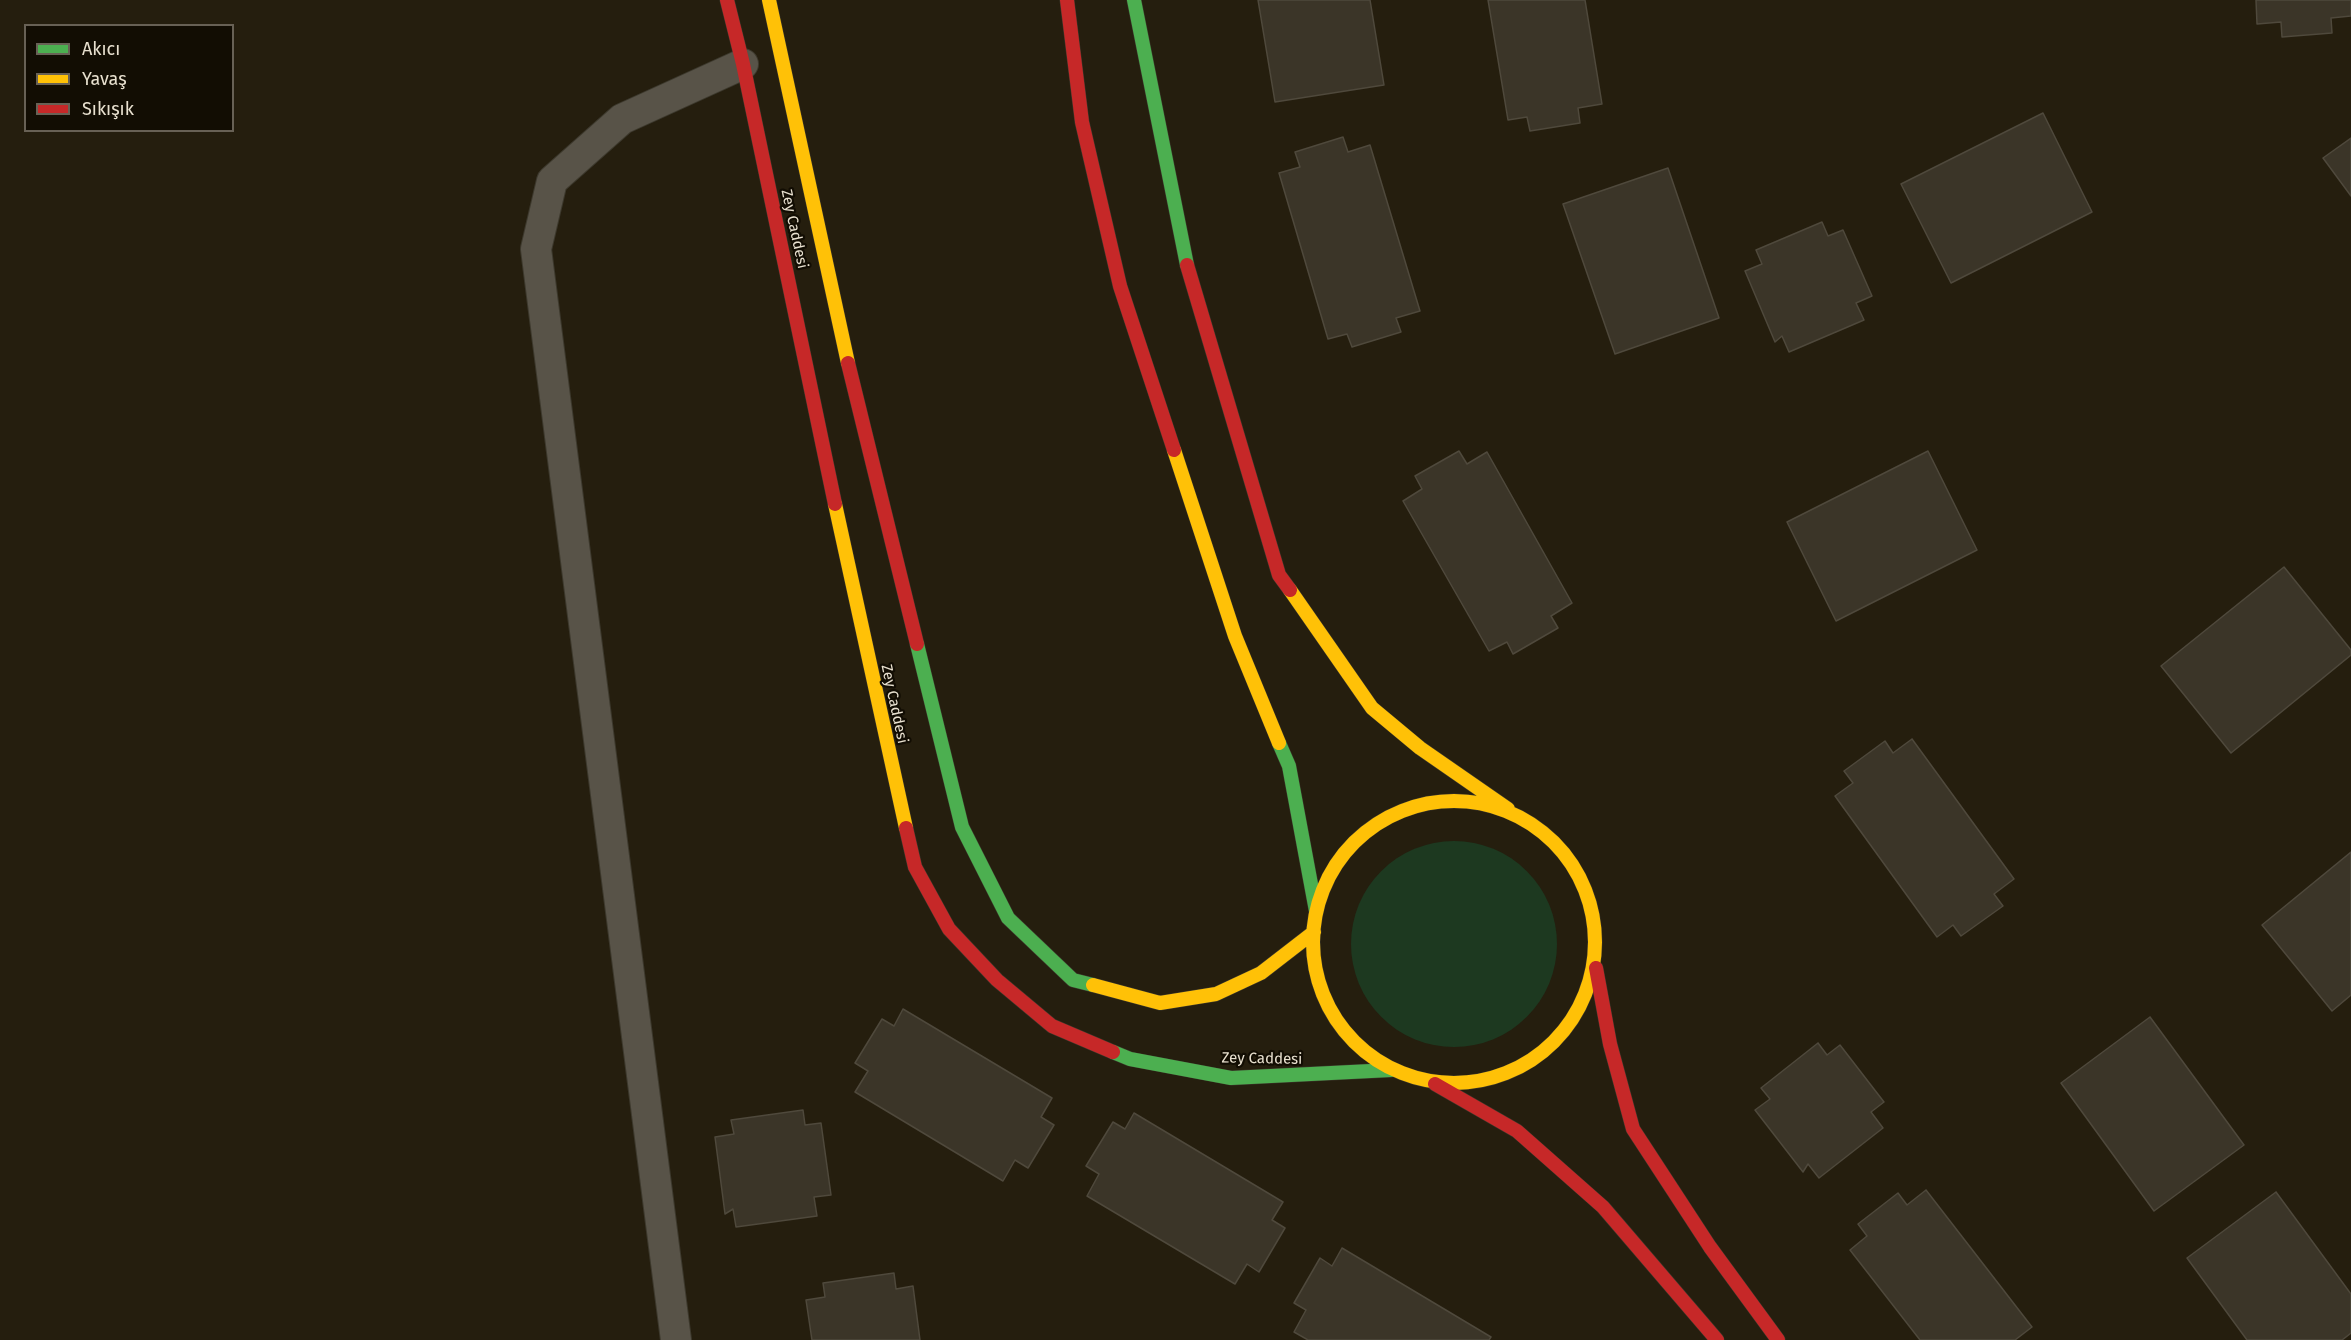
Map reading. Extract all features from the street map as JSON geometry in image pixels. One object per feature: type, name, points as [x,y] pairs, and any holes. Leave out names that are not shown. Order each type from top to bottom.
[{"type":"street","name":"Zey Caddesi","points":[[727,0],[743,64],[887,749],[915,867],[949,929],[997,980],[1052,1026],[1130,1059],[1231,1078],[1391,1070]]},
{"type":"street","name":"Zey Caddesi","points":[[769,0],[856,400],[962,827],[1008,918],[1073,980],[1160,1003],[1216,994],[1261,972],[1314,932]]},
{"type":"street","points":[[1067,0],[1082,122],[1120,286],[1235,636],[1289,766],[1316,911],[1313,961],[1329,1008],[1355,1044],[1391,1070],[1434,1083],[1518,1131],[1603,1207],[1717,1340]]},
{"type":"street","points":[[1134,0],[1181,246],[1279,575],[1372,708],[1420,748],[1550,836],[1580,875],[1595,918],[1595,963],[1610,1044],[1633,1129],[1710,1247],[1778,1340]]},
{"type":"street","points":[[676,1340],[536,249],[552,181],[622,119],[743,64]]},
{"type":"street","points":[[1316,911],[1334,866],[1367,829],[1411,806],[1460,799],[1508,809]]},
{"type":"street","points":[[1434,1083],[1478,1082],[1489,1079],[1520,1068],[1556,1042],[1582,1005],[1595,963]]},
{"type":"green space","points":[[1444,841],[1464,841],[1484,845],[1503,853],[1527,871],[1545,895],[1553,914],[1557,944],[1553,974],[1545,993],[1527,1017],[1503,1035],[1484,1043],[1464,1047],[1444,1047],[1424,1043],[1405,1035],[1389,1024],[1374,1009],[1363,993],[1355,974],[1351,954],[1351,934],[1355,914],[1363,895],[1374,879],[1389,864],[1405,853],[1424,845]]},
{"type":"building","points":[[1258,0],[1370,0],[1384,85],[1275,102]]},
{"type":"building","points":[[1488,0],[1585,0],[1602,104],[1578,108],[1580,123],[1530,131],[1527,117],[1508,120]]},
{"type":"building","points":[[2256,0],[2351,0],[2351,16],[2331,18],[2332,33],[2282,37],[2281,22],[2257,24]]},
{"type":"building","points":[[2043,113],[2092,212],[1951,283],[1901,184]]},
{"type":"building","points":[[1343,137],[1348,152],[1370,145],[1420,311],[1396,318],[1401,332],[1352,347],[1347,334],[1328,339],[1279,173],[1300,167],[1295,152]]},
{"type":"building","points":[[2351,138],[2351,196],[2323,158]]},
{"type":"building","points":[[1668,168],[1719,318],[1615,354],[1563,204]]},
{"type":"building","points":[[1822,222],[1828,236],[1843,230],[1872,296],[1856,303],[1864,320],[1789,352],[1782,336],[1775,342],[1745,271],[1762,264],[1756,250]]},
{"type":"building","points":[[1459,451],[1467,464],[1487,452],[1572,603],[1551,616],[1558,628],[1513,654],[1507,642],[1489,651],[1403,501],[1422,489],[1415,476]]},
{"type":"building","points":[[1928,451],[1977,550],[1836,621],[1787,522]]},
{"type":"building","points":[[2284,567],[2351,650],[2351,655],[2231,753],[2161,666]]},
{"type":"building","points":[[1912,739],[2014,879],[1994,894],[2003,906],[1961,936],[1953,925],[1937,937],[1835,796],[1853,783],[1844,771],[1885,741],[1893,753]]},
{"type":"building","points":[[2351,852],[2351,995],[2332,1011],[2262,925]]},
{"type":"building","points":[[903,1009],[1052,1098],[1041,1117],[1054,1125],[1028,1168],[1015,1160],[1003,1181],[855,1092],[868,1071],[855,1063],[882,1019],[894,1026]]},
{"type":"building","points":[[2150,1017],[2244,1145],[2154,1211],[2061,1083]]},
{"type":"building","points":[[1818,1043],[1827,1055],[1840,1045],[1884,1102],[1871,1112],[1883,1128],[1819,1178],[1808,1164],[1803,1172],[1755,1110],[1770,1099],[1761,1088]]},
{"type":"building","points":[[803,1110],[805,1125],[821,1123],[831,1195],[814,1197],[817,1216],[736,1227],[733,1209],[725,1214],[715,1137],[734,1134],[731,1120]]},
{"type":"building","points":[[1134,1113],[1283,1202],[1272,1220],[1285,1228],[1259,1272],[1247,1264],[1235,1284],[1087,1196],[1099,1174],[1086,1166],[1113,1122],[1125,1129]]},
{"type":"building","points":[[1926,1190],[2032,1327],[2015,1340],[1920,1340],[1850,1250],[1867,1236],[1858,1224],[1898,1193],[1907,1205]]},
{"type":"building","points":[[2276,1192],[2351,1294],[2351,1333],[2342,1340],[2247,1340],[2187,1258]]},
{"type":"building","points":[[1342,1248],[1491,1337],[1489,1340],[1308,1340],[1294,1332],[1306,1310],[1294,1303],[1320,1258],[1332,1266]]},
{"type":"building","points":[[894,1273],[896,1289],[913,1286],[920,1340],[812,1340],[806,1300],[825,1297],[823,1283]]},
{"type":"traffic: fast","points":[[1134,0],[1187,265]]},
{"type":"traffic: fast","points":[[917,644],[962,827],[1008,918],[1073,980],[1093,985]]},
{"type":"traffic: fast","points":[[1279,743],[1289,766],[1316,911]]},
{"type":"traffic: fast","points":[[1113,1052],[1130,1059],[1231,1078],[1391,1070]]},
{"type":"traffic: slow","points":[[769,0],[848,363]]},
{"type":"traffic: slow","points":[[1174,450],[1235,636],[1279,743]]},
{"type":"traffic: slow","points":[[835,504],[906,828]]},
{"type":"traffic: slow","points":[[1290,590],[1372,708],[1420,748],[1508,809]]},
{"type":"traffic: slow","points":[[1440,801],[1468,801],[1495,807],[1521,817],[1554,842],[1579,875],[1589,901],[1595,928],[1595,942],[1595,956],[1589,983],[1579,1009],[1554,1042],[1521,1067],[1495,1077],[1468,1083],[1440,1083],[1413,1077],[1387,1067],[1364,1051],[1345,1032],[1329,1009],[1319,983],[1313,956],[1313,928],[1319,901],[1329,875],[1345,852],[1364,833],[1387,817],[1413,807],[1440,801]]},
{"type":"traffic: slow","points":[[1093,985],[1160,1003],[1216,994],[1261,973],[1314,932]]},
{"type":"traffic: jam","points":[[727,0],[743,64],[835,504]]},
{"type":"traffic: jam","points":[[1067,0],[1082,122],[1120,286],[1174,450]]},
{"type":"traffic: jam","points":[[1187,265],[1279,575],[1290,590]]},
{"type":"traffic: jam","points":[[848,363],[917,644]]},
{"type":"traffic: jam","points":[[906,828],[915,867],[949,929],[997,980],[1052,1026],[1113,1052]]},
{"type":"traffic: jam","points":[[1596,968],[1610,1044],[1633,1129],[1710,1247],[1778,1340]]},
{"type":"traffic: jam","points":[[1435,1084],[1517,1131],[1603,1207],[1717,1340]]}]
